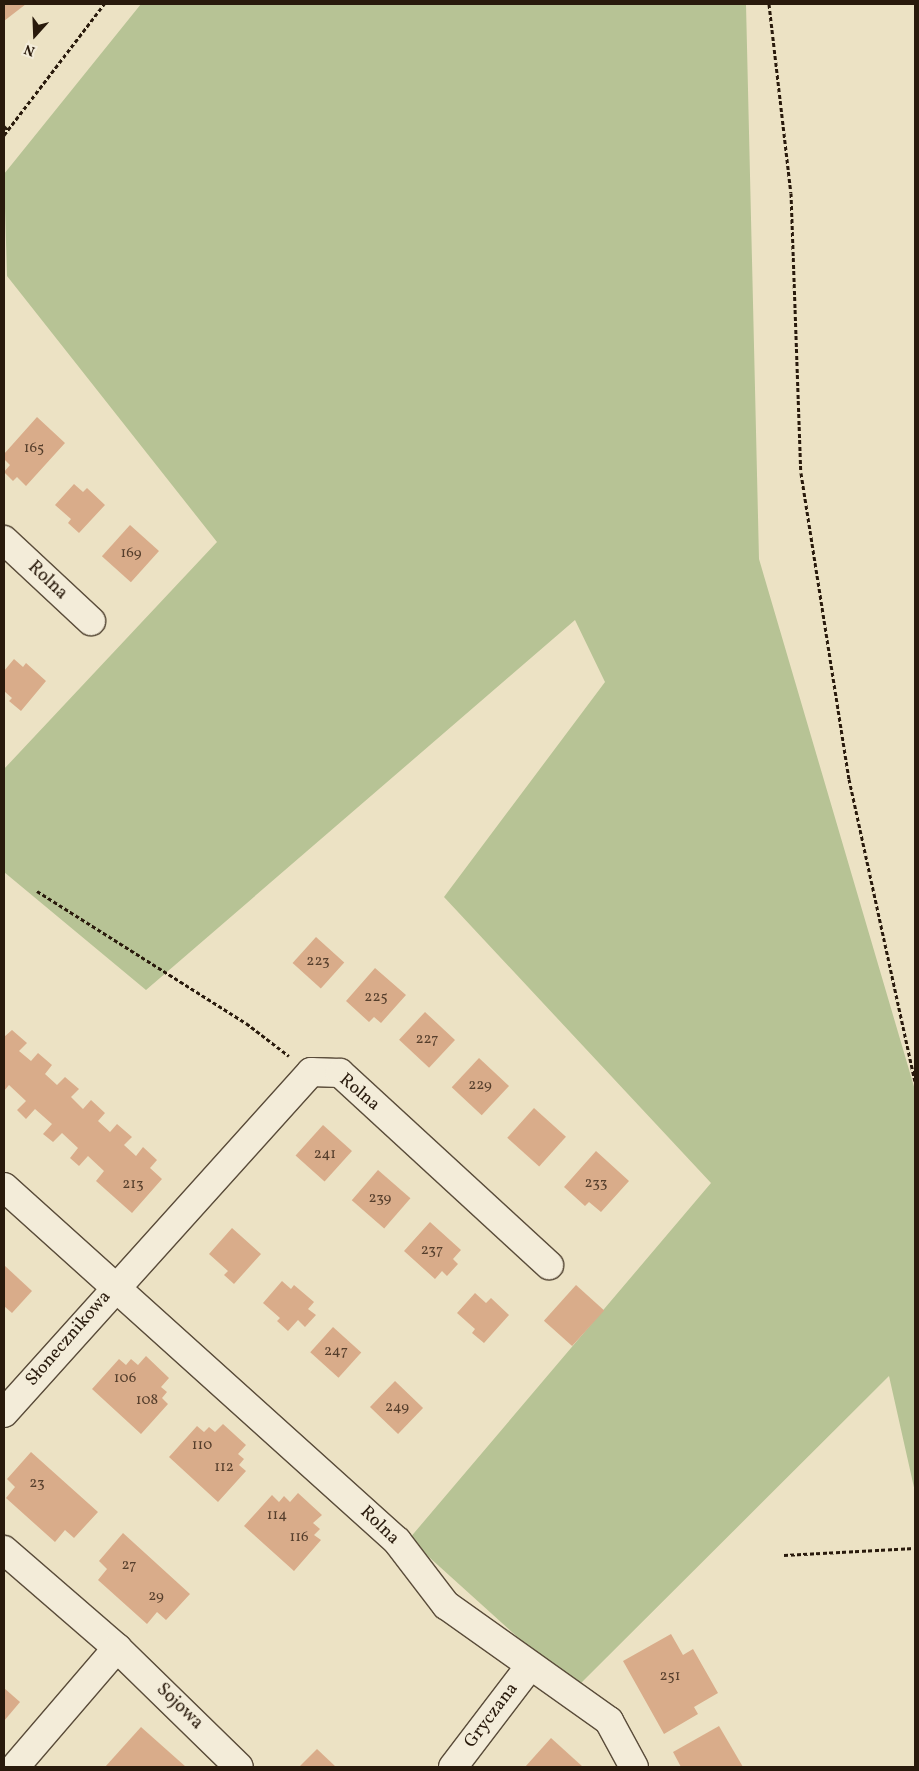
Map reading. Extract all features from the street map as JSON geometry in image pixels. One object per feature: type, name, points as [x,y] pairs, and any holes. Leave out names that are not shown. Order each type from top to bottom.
[{"type":"street","name":"Rolna","points":[[4,540],[91,621]]},
{"type":"street","name":"Rolna","points":[[311,1072],[340,1073],[549,1265]]},
{"type":"street","points":[[115,1287],[311,1072]]},
{"type":"street","name":"Rolna","points":[[4,1187],[397,1541],[446,1605],[609,1721],[634,1767]]},
{"type":"street","name":"Słonecznikowa","points":[[4,1413],[115,1287]]},
{"type":"street","name":"Sojowa","points":[[4,1550],[117,1648],[239,1767]]},
{"type":"street","points":[[15,1767],[117,1648]]},
{"type":"street","name":"Gryczana","points":[[454,1767],[530,1666]]},
{"type":"path","points":[[4,135],[104,4]]},
{"type":"path","points":[[769,4],[791,193],[801,473],[848,779],[915,1081]]},
{"type":"path","points":[[4,126],[8,130]]},
{"type":"path","points":[[37,890],[246,1023],[311,1072]]},
{"type":"path","points":[[784,1556],[915,1548]]},
{"type":"green space","points":[[141,4],[746,4],[759,559],[915,1090],[915,1492],[889,1376],[575,1689],[409,1539],[711,1183],[444,897],[605,682],[575,620],[146,990],[4,872],[4,769],[217,542],[7,276],[4,174]]},
{"type":"building","points":[[4,4],[26,4],[4,21]]},
{"type":"building","points":[[37,417],[65,443],[26,486],[17,477],[13,481],[4,472],[10,465],[4,459],[4,454]]},
{"type":"building","points":[[74,484],[83,492],[87,488],[105,505],[79,533],[68,523],[71,519],[55,505]]},
{"type":"building","points":[[130,525],[159,551],[131,582],[102,556]]},
{"type":"building","points":[[14,659],[23,667],[26,663],[46,681],[21,711],[9,701],[12,698],[4,691],[4,671]]},
{"type":"building","points":[[316,937],[344,962],[321,988],[293,963]]},
{"type":"building","points":[[375,968],[406,995],[381,1023],[374,1017],[369,1022],[346,1001]]},
{"type":"building","points":[[425,1012],[455,1040],[429,1068],[399,1040]]},
{"type":"building","points":[[12,1030],[27,1043],[19,1051],[31,1061],[38,1053],[52,1065],[45,1074],[57,1085],[65,1077],[79,1089],[71,1097],[83,1109],[91,1100],[105,1113],[98,1121],[110,1132],[117,1124],[132,1137],[124,1145],[136,1156],[143,1147],[157,1160],[150,1168],[162,1179],[132,1213],[96,1181],[104,1171],[88,1156],[79,1166],[70,1158],[78,1148],[62,1133],[53,1142],[43,1134],[52,1124],[35,1109],[26,1119],[17,1110],[26,1101],[9,1085],[4,1091],[4,1037]]},
{"type":"building","points":[[479,1058],[509,1086],[482,1115],[452,1087]]},
{"type":"building","points":[[534,1108],[566,1137],[539,1166],[507,1138]]},
{"type":"building","points":[[323,1125],[352,1151],[325,1182],[296,1155]]},
{"type":"building","points":[[596,1151],[629,1181],[601,1212],[589,1202],[585,1206],[564,1187]]},
{"type":"building","points":[[378,1170],[410,1198],[384,1228],[352,1200]]},
{"type":"building","points":[[430,1222],[461,1250],[453,1259],[458,1264],[447,1276],[442,1271],[435,1279],[404,1251]]},
{"type":"building","points":[[232,1228],[261,1254],[234,1284],[224,1275],[228,1271],[209,1254]]},
{"type":"building","points":[[4,1265],[32,1291],[12,1313],[4,1306]]},
{"type":"building","points":[[282,1281],[291,1289],[294,1285],[314,1302],[308,1309],[316,1315],[305,1327],[298,1320],[288,1331],[277,1321],[280,1318],[263,1303]]},
{"type":"building","points":[[576,1285],[604,1310],[572,1346],[544,1321]]},
{"type":"building","points":[[475,1293],[486,1303],[491,1298],[509,1315],[484,1343],[472,1333],[475,1329],[457,1313]]},
{"type":"building","points":[[333,1327],[361,1352],[338,1378],[310,1352]]},
{"type":"building","points":[[146,1356],[169,1378],[161,1387],[167,1392],[162,1398],[168,1404],[141,1434],[92,1389],[119,1359],[126,1365],[131,1359],[138,1365]]},
{"type":"building","points":[[395,1381],[423,1408],[398,1434],[370,1407]]},
{"type":"building","points":[[223,1424],[246,1445],[238,1454],[244,1459],[239,1465],[246,1471],[218,1502],[169,1457],[197,1426],[204,1432],[209,1427],[215,1432]]},
{"type":"building","points":[[31,1452],[98,1512],[74,1538],[65,1530],[55,1542],[6,1498],[15,1487],[7,1479]]},
{"type":"building","points":[[298,1493],[322,1515],[313,1523],[320,1529],[314,1535],[321,1540],[294,1571],[244,1526],[272,1495],[279,1502],[284,1496],[290,1502]]},
{"type":"building","points":[[123,1533],[190,1594],[166,1620],[157,1612],[147,1624],[98,1580],[107,1569],[99,1561]]},
{"type":"building","points":[[671,1634],[683,1655],[693,1649],[718,1693],[694,1707],[698,1714],[664,1734],[623,1661]]},
{"type":"building","points":[[4,1688],[20,1702],[4,1721]]},
{"type":"building","points":[[719,1726],[743,1767],[681,1767],[673,1752]]},
{"type":"building","points":[[141,1727],[186,1767],[105,1767]]},
{"type":"building","points":[[551,1738],[583,1767],[525,1767]]},
{"type":"building","points":[[317,1749],[336,1767],[299,1767]]}]
